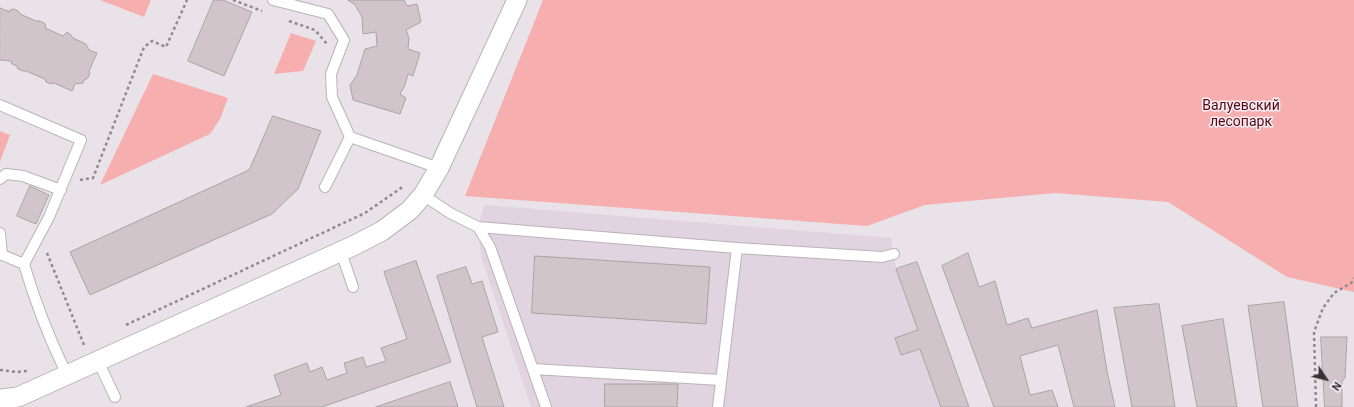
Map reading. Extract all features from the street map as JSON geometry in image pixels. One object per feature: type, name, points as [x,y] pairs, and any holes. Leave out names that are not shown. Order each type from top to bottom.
[{"type":"street","points":[[0,398],[18,397],[341,252],[382,231],[410,210],[423,195],[439,168],[517,0]]},
{"type":"lane","points":[[274,0],[328,14],[344,40],[331,74],[332,97],[350,137],[439,168]]},
{"type":"lane","points":[[0,105],[81,140],[49,217],[24,264],[30,285],[59,358],[68,375]]},
{"type":"lane","points":[[326,187],[350,137]]},
{"type":"lane","points":[[0,179],[6,174],[23,176],[60,190]]},
{"type":"lane","points":[[423,195],[450,213],[478,227],[737,248],[882,257],[894,254]]},
{"type":"lane","points":[[478,227],[490,247],[546,407]]},
{"type":"lane","points":[[0,233],[1,255],[24,264]]},
{"type":"lane","points":[[718,407],[737,248]]},
{"type":"lane","points":[[341,252],[353,287]]},
{"type":"lane","points":[[98,361],[115,397]]},
{"type":"lane","points":[[533,369],[721,380]]},
{"type":"path","points":[[74,182],[93,178],[144,47],[152,41],[166,47],[187,0]]},
{"type":"path","points":[[120,328],[365,213],[407,184]]},
{"type":"path","points":[[46,251],[84,345],[59,358]]},
{"type":"path","points":[[1316,407],[1314,332],[1323,308],[1334,293],[1351,283],[1354,278]]},
{"type":"path","points":[[0,370],[17,372],[32,370]]},
{"type":"shaded area","points":[[484,205],[891,238],[896,269],[918,330],[895,339],[902,355],[920,349],[941,407],[531,407],[481,256],[478,227]]},
{"type":"green space","points":[[100,0],[151,0],[144,17]]},
{"type":"green space","name":"Валуевский лесопарк","points":[[543,0],[1354,0],[1354,292],[1287,277],[1168,202],[1055,193],[925,205],[867,226],[465,196]]},
{"type":"green space","points":[[291,33],[316,41],[303,71],[274,74]]},
{"type":"green space","points":[[153,74],[228,98],[220,119],[210,134],[100,185]]},
{"type":"green space","points":[[0,131],[10,135],[0,162]]},
{"type":"building","points":[[214,0],[223,0],[252,12],[224,76],[188,61]]},
{"type":"building","points":[[348,0],[404,0],[407,6],[417,4],[421,22],[406,30],[409,38],[408,49],[420,53],[413,76],[408,74],[405,85],[400,94],[406,98],[400,114],[353,100],[350,85],[357,75],[365,49],[377,46],[376,32],[363,34],[362,17],[355,5]]},
{"type":"building","points":[[0,8],[10,12],[10,10],[14,9],[20,14],[44,23],[46,26],[45,28],[63,36],[67,32],[73,38],[86,44],[89,50],[97,53],[89,71],[90,73],[88,78],[84,80],[83,83],[75,84],[72,91],[54,83],[51,84],[46,82],[45,79],[18,69],[17,66],[12,64],[11,61],[0,60]]},
{"type":"building","points":[[273,116],[321,131],[298,189],[272,214],[90,295],[70,252],[249,170]]},
{"type":"building","points":[[30,186],[49,195],[36,224],[17,216]]},
{"type":"building","points":[[968,253],[979,287],[995,281],[1007,325],[1028,318],[1032,328],[1097,310],[1107,371],[1115,407],[1074,407],[1058,345],[1020,356],[1030,395],[1052,390],[1058,407],[994,407],[942,266]]},
{"type":"building","points":[[535,256],[710,267],[706,324],[532,313]]},
{"type":"building","points":[[416,261],[451,362],[322,407],[246,407],[281,395],[274,375],[307,363],[310,372],[322,367],[327,380],[347,373],[344,363],[363,357],[366,367],[386,361],[381,348],[407,339],[384,272]]},
{"type":"building","points":[[917,262],[969,407],[941,407],[920,349],[901,355],[895,338],[918,330],[896,269]]},
{"type":"building","points":[[466,267],[472,284],[482,281],[498,332],[482,337],[504,407],[477,407],[437,276]]},
{"type":"building","points":[[1284,302],[1298,407],[1263,407],[1248,306]]},
{"type":"building","points":[[1159,304],[1175,407],[1132,407],[1114,308]]},
{"type":"building","points":[[1223,319],[1237,407],[1197,407],[1182,326]]},
{"type":"building","points":[[1321,337],[1347,337],[1345,378],[1342,381],[1342,407],[1325,407]]},
{"type":"building","points":[[450,382],[458,407],[376,407]]},
{"type":"building","points":[[605,384],[678,384],[677,407],[605,407]]}]
